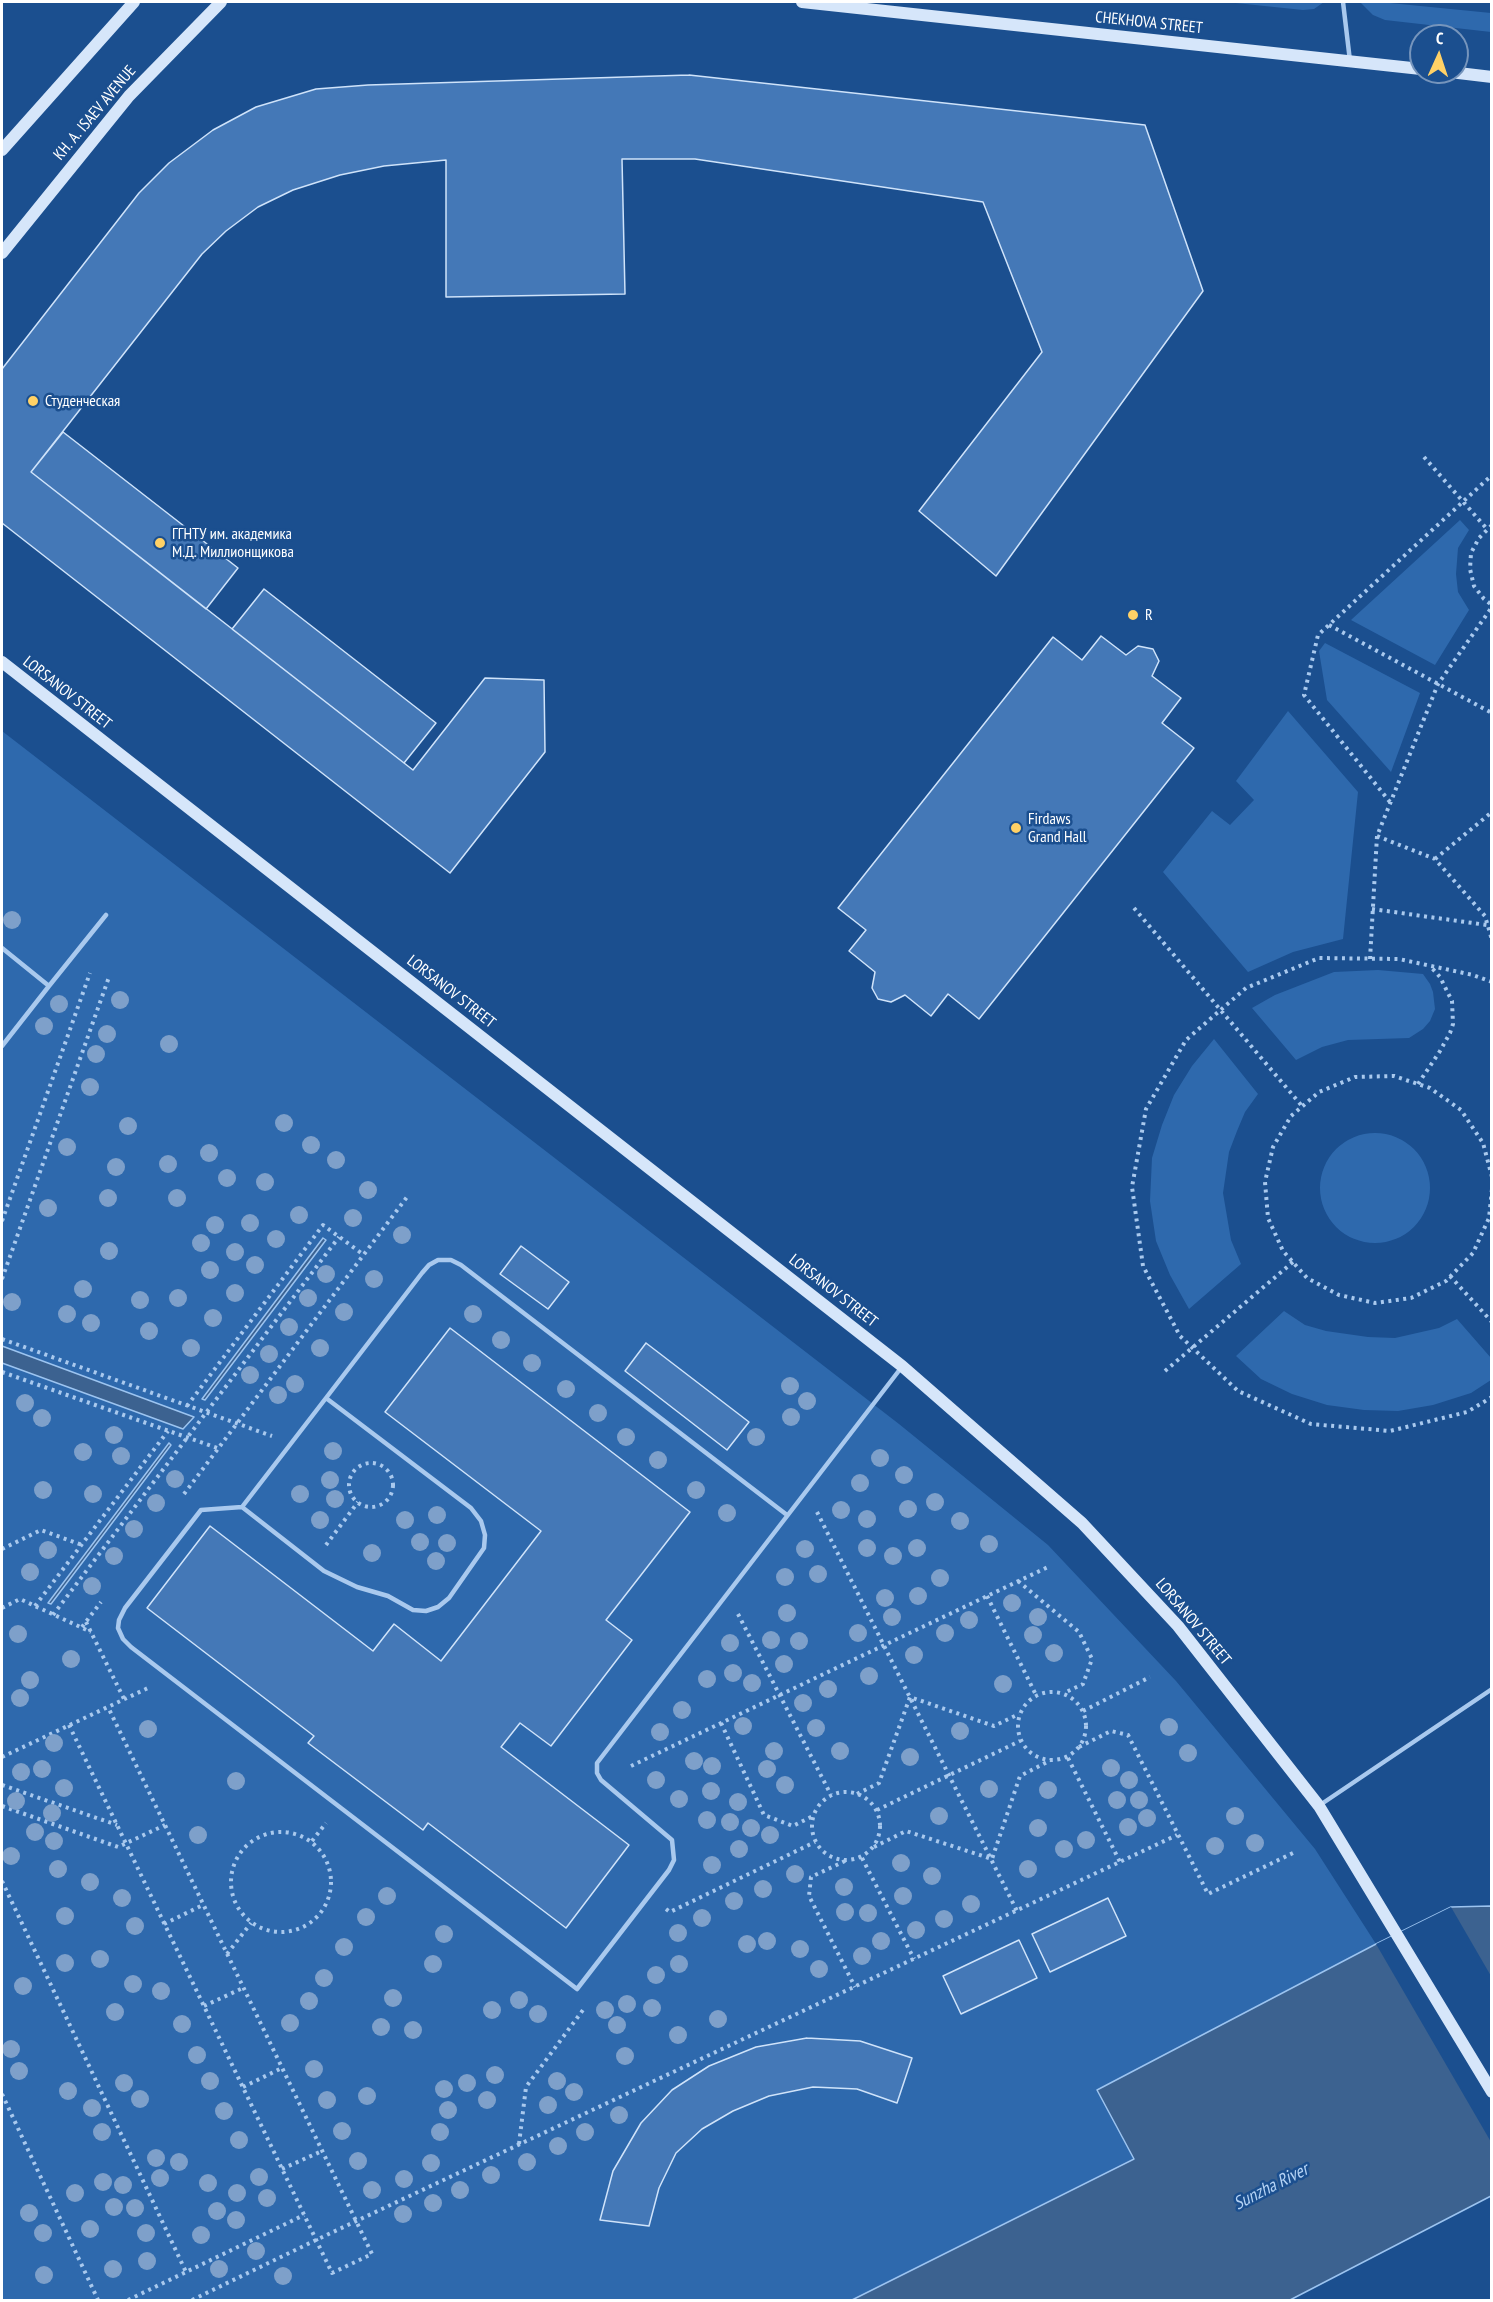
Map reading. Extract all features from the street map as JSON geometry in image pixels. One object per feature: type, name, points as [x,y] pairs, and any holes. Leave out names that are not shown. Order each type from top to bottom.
[{"type":"main road","points":[[2,150],[134,2]]},
{"type":"main road","name":"KH. A. ISAEV AVENUE","points":[[2,253],[129,96],[221,2]]},
{"type":"main road","name":"CHEKHOVA STREET","points":[[802,2],[1409,68]]},
{"type":"main road","points":[[1469,74],[1491,76]]},
{"type":"main road","name":"LORSANOV STREET","points":[[2,662],[902,1366],[1082,1523],[1178,1626],[1319,1806],[1491,2092]]},
{"type":"lane","points":[[1343,2],[1350,61]]},
{"type":"lane","points":[[2,1046],[106,915]]},
{"type":"lane","points":[[2,948],[49,986]]},
{"type":"lane","points":[[242,1508],[422,1273],[438,1260],[451,1260],[461,1265],[788,1515]]},
{"type":"lane","points":[[326,1398],[471,1508],[481,1521],[485,1535],[484,1548],[449,1598],[438,1607],[426,1611],[413,1610],[388,1596],[340,1580],[242,1508],[201,1510],[125,1608],[118,1628],[123,1640],[578,1989],[674,1860],[672,1840],[601,1780],[597,1773],[597,1763],[902,1366]]},
{"type":"lane","points":[[1319,1806],[1491,1689]]},
{"type":"path","points":[[1370,958],[1377,836],[1438,684],[1491,606],[1474,586],[1470,569],[1472,553],[1479,538],[1489,527],[1424,457]]},
{"type":"path","points":[[1390,802],[1304,695],[1317,635],[1491,475]]},
{"type":"path","points":[[1329,625],[1491,713]]},
{"type":"path","points":[[1435,859],[1491,812]]},
{"type":"path","points":[[1377,836],[1435,859],[1485,916],[1491,940]]},
{"type":"path","points":[[1134,908],[1302,1106]]},
{"type":"path","points":[[1372,909],[1487,926]]},
{"type":"path","points":[[1491,982],[1473,975],[1399,959],[1319,958],[1246,988],[1186,1041],[1146,1109],[1132,1187],[1143,1266],[1180,1336],[1238,1391],[1311,1424],[1390,1431],[1467,1412],[1491,1397]]},
{"type":"path","points":[[2,1221],[93,965]]},
{"type":"path","points":[[1418,1084],[1440,1051],[1453,1024],[1450,995],[1430,965]]},
{"type":"path","points":[[2,1279],[109,977]]},
{"type":"path","points":[[1491,1177],[1489,1159],[1483,1143],[1461,1110],[1430,1088],[1394,1076],[1355,1077],[1319,1092],[1291,1116],[1272,1147],[1265,1182],[1268,1218],[1283,1251],[1307,1278],[1339,1295],[1375,1303],[1411,1298],[1446,1281],[1473,1253],[1489,1218],[1491,1189]]},
{"type":"path","points":[[182,1496],[407,1197]]},
{"type":"path","points":[[187,1406],[323,1225],[363,1255]]},
{"type":"path","points":[[53,1615],[339,1237]]},
{"type":"path","points":[[1165,1371],[1293,1262]]},
{"type":"path","points":[[1450,1276],[1491,1322]]},
{"type":"path","points":[[2,1339],[290,1443]]},
{"type":"path","points":[[2,1372],[217,1448]]},
{"type":"path","points":[[35,1606],[168,1431]]},
{"type":"path","points":[[369,1464],[377,1464],[385,1468],[393,1483],[388,1499],[382,1505],[374,1507],[358,1502],[352,1496],[350,1488],[350,1479],[354,1472],[360,1466],[369,1464]]},
{"type":"path","points":[[313,1562],[358,1502]]},
{"type":"path","points":[[815,1508],[1017,1911]]},
{"type":"path","points":[[2,1549],[41,1530],[82,1545]]},
{"type":"path","points":[[631,1766],[1048,1567]]},
{"type":"path","points":[[1018,1581],[1079,1632],[1092,1659],[1083,1684],[1063,1693]]},
{"type":"path","points":[[82,1627],[107,1595]]},
{"type":"path","points":[[987,1596],[1036,1695]]},
{"type":"path","points":[[2,1608],[20,1599],[91,1632]]},
{"type":"path","points":[[736,1611],[831,1795]]},
{"type":"path","points":[[86,1622],[124,1699]]},
{"type":"path","points":[[2,1757],[171,1677]]},
{"type":"path","points":[[1083,1711],[1150,1677]]},
{"type":"path","points":[[910,1697],[994,1726],[1018,1714],[1036,1695],[1049,1691],[1063,1693],[1075,1700],[1083,1711],[1087,1724],[1085,1735],[1079,1747],[1068,1758],[1039,1759],[1020,1741],[1017,1728],[1018,1714]]},
{"type":"path","points":[[857,1794],[879,1783],[910,1697]]},
{"type":"path","points":[[69,1725],[332,2273],[372,2254],[108,1707]]},
{"type":"path","points":[[721,1723],[764,1815],[793,1826],[813,1816]]},
{"type":"path","points":[[1079,1747],[1111,1731],[1128,1735],[1208,1894],[1293,1853]]},
{"type":"path","points":[[878,1810],[1020,1741]]},
{"type":"path","points":[[1068,1758],[1120,1862]]},
{"type":"path","points":[[992,1859],[1020,1776],[1051,1760]]},
{"type":"path","points":[[2,1785],[117,1826]]},
{"type":"path","points":[[846,1861],[829,1856],[815,1842],[812,1829],[813,1816],[820,1804],[831,1795],[844,1792],[857,1794],[869,1800],[878,1810],[881,1824],[880,1836],[874,1847]]},
{"type":"path","points":[[2,1806],[118,1847],[165,1825]]},
{"type":"path","points":[[855,1987],[809,1896],[811,1877],[846,1861],[862,1858],[874,1847],[906,1831],[992,1859]]},
{"type":"path","points":[[274,1832],[294,1833],[312,1841],[325,1856],[332,1875],[331,1895],[323,1913],[307,1926],[289,1933],[269,1932],[251,1923],[237,1908],[231,1890],[232,1870],[240,1852],[255,1839],[274,1832]]},
{"type":"path","points":[[192,2301],[356,2221],[1177,1835]]},
{"type":"path","points":[[649,1896],[670,1912],[815,1842]]},
{"type":"path","points":[[862,1858],[914,1959]]},
{"type":"path","points":[[2,1881],[186,2272]]},
{"type":"path","points":[[164,1924],[203,1905]]},
{"type":"path","points":[[227,1954],[251,1923]]},
{"type":"path","points":[[204,2006],[243,1988]]},
{"type":"path","points":[[519,2144],[525,2087],[591,2000],[578,1989]]},
{"type":"path","points":[[243,2087],[282,2068]]},
{"type":"path","points":[[2,2094],[98,2301]]},
{"type":"path","points":[[282,2169],[322,2151]]},
{"type":"path","points":[[128,2301],[304,2215]]},
{"type":"shaded area","points":[[1226,2],[1324,2],[1314,9],[1303,10]]},
{"type":"shaded area","points":[[1360,2],[1491,13],[1491,32],[1469,30],[1469,24],[1420,24],[1385,20],[1373,15]]},
{"type":"shaded area","points":[[1460,520],[1469,530],[1458,548],[1456,574],[1458,592],[1469,610],[1435,665],[1351,620]]},
{"type":"shaded area","points":[[1325,643],[1420,693],[1391,772],[1327,700],[1319,651]]},
{"type":"shaded area","points":[[1288,711],[1358,792],[1343,939],[1293,952],[1248,972],[1163,872],[1212,811],[1230,825],[1254,800],[1236,781]]},
{"type":"shaded area","points":[[2,731],[899,1424],[1048,1545],[1176,1681],[1315,1849],[1376,1944],[1097,2090],[1134,2158],[852,2300],[2,2300]]},
{"type":"shaded area","points":[[1378,970],[1423,974],[1430,984],[1435,1009],[1430,1021],[1423,1029],[1409,1038],[1348,1040],[1322,1047],[1296,1060],[1252,1008],[1275,995],[1334,972]]},
{"type":"shaded area","points":[[1214,1039],[1258,1094],[1245,1112],[1229,1152],[1223,1193],[1231,1240],[1241,1264],[1189,1309],[1170,1275],[1156,1241],[1150,1201],[1152,1158],[1174,1095],[1192,1066]]},
{"type":"shaded area","points":[[1375,1133],[1396,1137],[1414,1149],[1426,1167],[1430,1188],[1426,1209],[1414,1227],[1396,1239],[1375,1243],[1354,1239],[1336,1227],[1324,1209],[1320,1188],[1324,1167],[1336,1149],[1354,1137]]},
{"type":"shaded area","points":[[1284,1311],[1305,1325],[1326,1331],[1368,1337],[1395,1338],[1439,1328],[1457,1319],[1491,1358],[1491,1380],[1471,1393],[1433,1405],[1398,1411],[1364,1410],[1327,1405],[1292,1394],[1261,1379],[1236,1356]]},
{"type":"water","points":[[323,1238],[326,1240],[205,1400],[202,1399]]},
{"type":"water","points":[[2,1346],[194,1417],[183,1429],[2,1363]]},
{"type":"water","points":[[169,1443],[171,1445],[51,1604],[48,1603]]},
{"type":"water","name":"Sunzha River","points":[[1491,1906],[1491,2196],[1290,2300],[852,2300],[1134,2159],[1097,2090],[1451,1907]]},
{"type":"pier","points":[[1451,1907],[1491,1976],[1491,2142],[1376,1944]]},
{"type":"building","points":[[689,75],[1145,125],[1203,291],[996,576],[919,511],[1042,352],[983,202],[695,159],[622,159],[625,294],[446,297],[446,160],[384,166],[340,175],[293,190],[258,207],[226,231],[202,254],[31,472],[413,770],[485,678],[544,680],[545,752],[450,873],[2,523],[2,369],[139,193],[169,163],[213,130],[256,107],[316,89],[368,85]]},
{"type":"building","points":[[63,432],[238,568],[206,609],[31,472]]},
{"type":"building","points":[[264,589],[436,723],[404,763],[232,629]]},
{"type":"building","name":"Firdaws Grand Hall","points":[[1101,636],[1126,655],[1138,646],[1153,649],[1159,661],[1152,676],[1181,698],[1162,723],[1194,748],[979,1019],[948,994],[931,1016],[905,995],[891,1002],[878,999],[872,988],[875,972],[849,951],[866,930],[838,908],[1053,637],[1082,660]]},
{"type":"building","points":[[521,1246],[569,1282],[548,1309],[500,1274]]},
{"type":"building","points":[[450,1328],[690,1512],[606,1620],[632,1640],[551,1746],[520,1723],[501,1747],[629,1845],[566,1928],[428,1823],[423,1830],[308,1743],[314,1736],[147,1608],[210,1526],[373,1651],[394,1624],[441,1661],[541,1531],[385,1412]]},
{"type":"building","points":[[646,1343],[749,1422],[727,1450],[625,1371]]},
{"type":"building","points":[[1108,1898],[1126,1936],[1050,1972],[1032,1934]]},
{"type":"building","points":[[1019,1940],[1037,1978],[961,2014],[943,1976]]},
{"type":"building","points":[[807,2038],[860,2041],[912,2058],[897,2103],[857,2089],[813,2087],[769,2096],[733,2111],[702,2129],[676,2153],[659,2188],[649,2226],[600,2220],[613,2171],[641,2123],[672,2090],[709,2066],[756,2047]]},
{"type":"place","name":"Студенческая","points":[[33,401]]},
{"type":"place","name":"ГГНТУ им. академика М.Д. Миллионщикова","points":[[160,543]]},
{"type":"place","name":"R","points":[[1133,615]]},
{"type":"place","name":"Firdaws Grand Hall","points":[[1016,828]]}]
